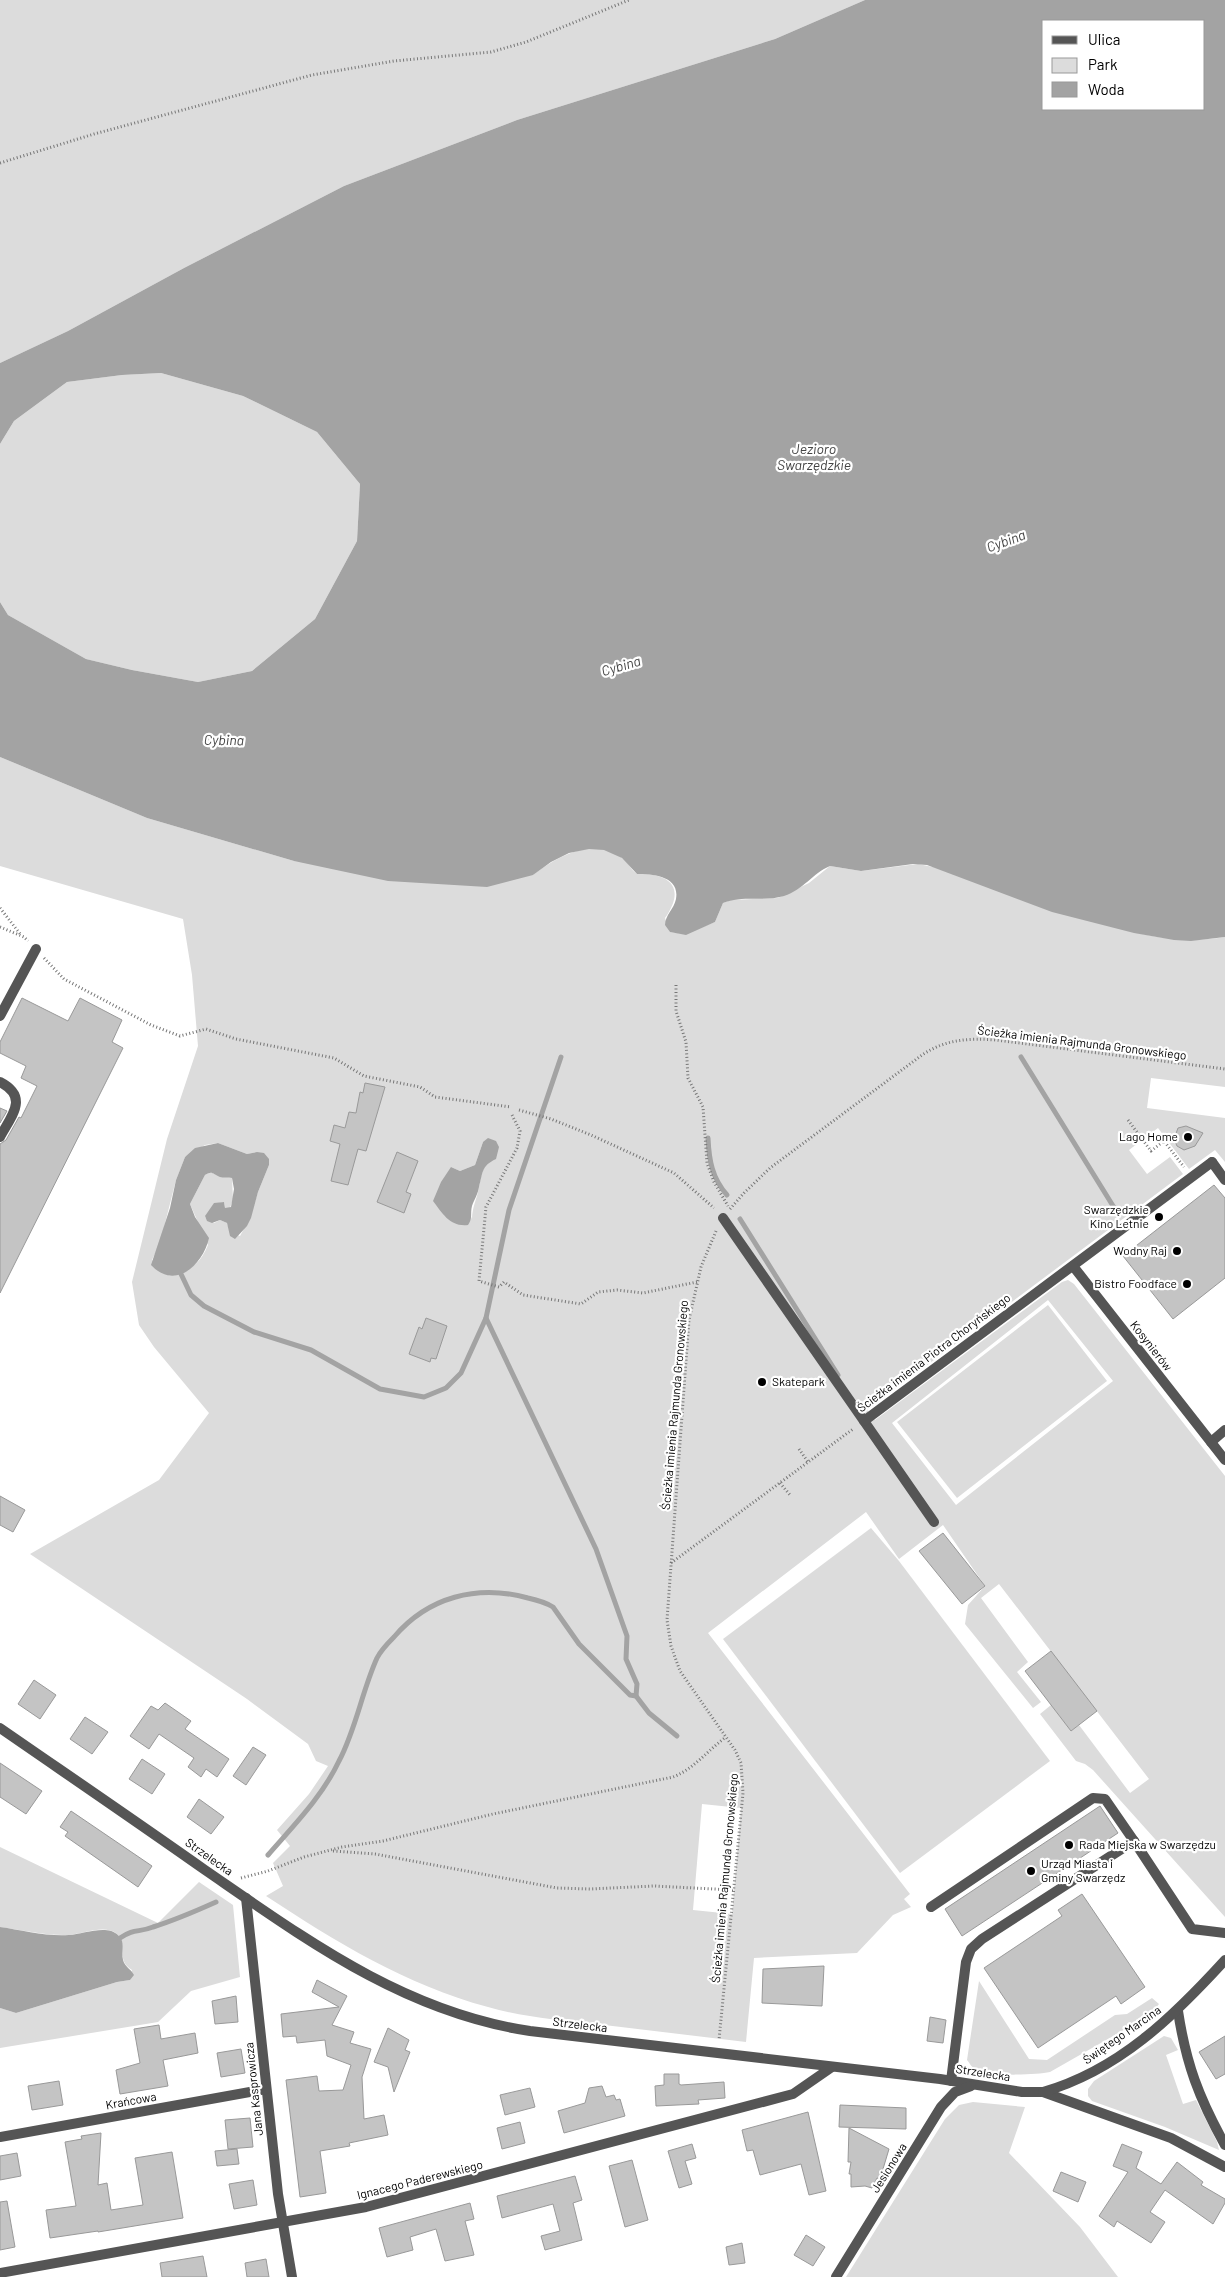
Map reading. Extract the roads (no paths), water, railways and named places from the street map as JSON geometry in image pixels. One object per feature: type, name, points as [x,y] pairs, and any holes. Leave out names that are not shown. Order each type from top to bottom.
[{"type":"street","points":[[0,1016],[36,949]]},
{"type":"street","points":[[0,1082],[12,1088],[16,1095],[16,1103],[0,1137]]},
{"type":"street","name":"Ścieżka imienia Piotra Choryńskiego","points":[[864,1421],[1212,1162],[1225,1180]]},
{"type":"street","points":[[723,1218],[934,1522]]},
{"type":"street","name":"Kosynierów","points":[[1073,1266],[1225,1460]]},
{"type":"street","points":[[1210,1442],[1225,1430]]},
{"type":"street","name":"Strzelecka","points":[[0,1728],[308,1941],[357,1970],[413,1997],[462,2015],[530,2031],[951,2081],[1022,2092],[1043,2092],[1171,2138],[1225,2167]]},
{"type":"street","points":[[931,1907],[1093,1798],[1105,1799],[1192,1929],[1225,1933]]},
{"type":"street","points":[[951,2081],[966,1962],[971,1949],[982,1939],[1134,1842]]},
{"type":"street","name":"Jana Kasprowicza","points":[[246,1898],[266,2089],[283,2224],[292,2277]]},
{"type":"street","name":"Świętego Marcina","points":[[1043,2092],[1063,2086],[1095,2071],[1146,2037],[1178,2011],[1225,1960]]},
{"type":"street","points":[[1178,2011],[1185,2055],[1194,2082],[1225,2145]]},
{"type":"street","name":"Ignacego Paderewskiego","points":[[0,2273],[283,2224],[418,2195],[793,2094],[832,2067]]},
{"type":"street","name":"Jesionowa","points":[[836,2277],[940,2107],[955,2092],[975,2086]]},
{"type":"street","name":"Krańcowa","points":[[0,2138],[266,2089]]},
{"type":"water","name":"Jezioro Swarzędzkie","points":[[865,0],[1225,0],[1225,937],[1191,941],[1134,933],[1052,912],[927,865],[913,864],[861,871],[830,866],[797,890],[784,896],[769,899],[738,899],[723,903],[715,922],[686,935],[670,932],[665,925],[666,918],[676,899],[674,885],[664,878],[637,874],[622,858],[604,850],[589,849],[569,853],[551,862],[533,875],[487,887],[388,881],[294,861],[147,818],[0,757],[0,602],[8,615],[86,659],[132,670],[198,682],[252,671],[315,619],[357,541],[360,484],[317,432],[243,396],[161,373],[122,375],[67,382],[14,421],[0,444],[0,363],[68,331],[184,268],[344,186],[517,120],[775,39]]},
{"type":"water","points":[[488,1138],[496,1141],[499,1147],[496,1159],[483,1170],[478,1192],[472,1206],[470,1223],[468,1225],[456,1224],[440,1211],[433,1201],[441,1182],[451,1167],[460,1171],[475,1165],[483,1142]]},
{"type":"water","points":[[218,1143],[247,1154],[264,1153],[269,1159],[269,1165],[258,1192],[251,1218],[247,1226],[235,1239],[230,1236],[227,1223],[220,1220],[212,1223],[207,1221],[205,1216],[214,1203],[224,1202],[225,1208],[231,1207],[234,1189],[232,1178],[220,1177],[211,1173],[205,1175],[190,1204],[195,1217],[209,1238],[206,1248],[201,1257],[187,1271],[169,1276],[151,1265],[170,1208],[176,1180],[185,1157],[195,1148]]},
{"type":"water","points":[[0,1927],[53,1935],[108,1930],[118,1935],[122,1941],[123,1960],[134,1975],[130,1980],[117,1982],[16,2013],[0,2008]]},
{"type":"waterway","points":[[268,1855],[307,1810],[332,1774],[345,1749],[372,1671],[381,1652],[407,1623],[438,1603],[455,1597],[490,1593],[509,1594],[547,1604],[553,1607],[579,1644],[630,1695],[636,1696],[637,1684],[626,1659],[627,1636],[596,1549],[486,1318],[509,1210],[561,1057]]},
{"type":"waterway","points":[[1021,1057],[1118,1214]]},
{"type":"waterway","points":[[708,1138],[712,1168],[718,1182],[727,1195]]},
{"type":"waterway","points":[[740,1219],[838,1375]]},
{"type":"waterway","points":[[181,1274],[191,1295],[204,1306],[254,1332],[311,1350],[380,1389],[424,1397],[446,1388],[461,1373],[486,1318]]},
{"type":"waterway","points":[[636,1696],[649,1713],[677,1736]]},
{"type":"waterway","points":[[120,1938],[129,1933],[148,1929],[216,1902]]},
{"type":"place","name":"Lago Home","points":[[1188,1137]]},
{"type":"place","name":"Swarzędzkie Kino Letnie","points":[[1159,1217]]},
{"type":"place","name":"Wodny Raj","points":[[1177,1251]]},
{"type":"place","name":"Bistro Foodface","points":[[1187,1284]]},
{"type":"place","name":"Skatepark","points":[[762,1382]]},
{"type":"place","name":"Rada Miejska w Swarzędzu","points":[[1069,1845]]},
{"type":"place","name":"Urząd Miasta i Gminy Swarzędz","points":[[1031,1871]]},
{"type":"water label","name":"Cybina","points":[[1006,541]]},
{"type":"water label","name":"Cybina","points":[[621,666]]},
{"type":"water label","name":"Cybina","points":[[224,740]]}]
